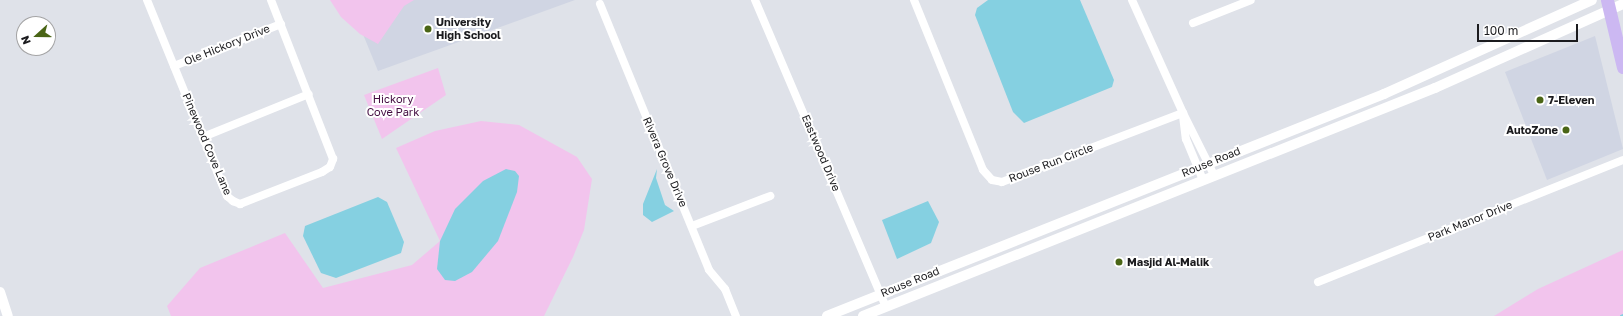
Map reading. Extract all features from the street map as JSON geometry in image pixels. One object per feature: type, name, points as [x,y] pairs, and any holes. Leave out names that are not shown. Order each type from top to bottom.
[{"type":"highway","points":[[1608,5],[1623,67]]},
{"type":"street","name":"Pinewood Cove Lane","points":[[147,0],[227,196],[237,203],[249,202],[317,174],[332,163],[331,150],[271,0]]},
{"type":"street","name":"Eastwood Drive","points":[[755,0],[886,307]]},
{"type":"street","name":"Rouse Run Circle","points":[[914,0],[982,170],[992,180],[1002,182],[1183,113]]},
{"type":"street","points":[[1132,0],[1183,113],[1196,135],[1214,175]]},
{"type":"street","points":[[1193,23],[1251,0]]},
{"type":"street","name":"Rouse Road","points":[[827,316],[1197,167],[1384,94],[1592,0]]},
{"type":"street","name":"Rivera Grove Drive","points":[[600,4],[709,270],[725,289],[736,316]]},
{"type":"street","name":"Rouse Road","points":[[863,316],[1435,88],[1608,5],[1623,4]]},
{"type":"street","name":"Ole Hickory Drive","points":[[174,66],[280,24]]},
{"type":"street","points":[[203,137],[309,94]]},
{"type":"street","points":[[1183,113],[1186,139],[1203,180]]},
{"type":"street","points":[[1186,139],[1196,135]]},
{"type":"street","name":"Park Manor Drive","points":[[1318,282],[1623,160]]},
{"type":"street","points":[[692,226],[770,196]]},
{"type":"street","points":[[0,292],[8,316]]},
{"type":"shaded area","name":"University High School","points":[[349,0],[575,0],[378,71]]},
{"type":"shaded area","points":[[1595,36],[1623,149],[1547,180],[1505,72]]},
{"type":"green space","points":[[330,0],[414,0],[404,6],[378,44],[360,34],[341,17]]},
{"type":"green space","name":"Hickory Cove Park","points":[[438,68],[446,95],[382,139],[364,95]]},
{"type":"green space","points":[[481,121],[519,125],[577,157],[592,179],[584,230],[573,257],[544,316],[171,316],[167,306],[200,268],[285,233],[323,288],[412,265],[440,241],[396,148],[435,131]]},
{"type":"green space","points":[[1623,250],[1623,316],[1494,316],[1538,289]]},
{"type":"water","points":[[988,0],[1080,0],[1114,80],[1112,87],[1024,123],[1013,112],[975,15],[977,8]]},
{"type":"water","points":[[506,169],[515,171],[519,176],[517,192],[498,241],[472,272],[455,281],[445,280],[437,269],[440,241],[455,209],[483,181]]},
{"type":"water","points":[[657,169],[656,178],[665,205],[674,211],[652,222],[643,215],[643,204]]},
{"type":"water","points":[[378,197],[387,202],[404,242],[401,253],[336,278],[321,273],[303,236],[305,226]]},
{"type":"water","points":[[928,201],[939,222],[931,243],[897,259],[882,220]]},
{"type":"place","name":"University High School","points":[[428,29]]},
{"type":"place","name":"7-Eleven","points":[[1540,100]]},
{"type":"place","name":"AutoZone","points":[[1566,130]]},
{"type":"place","name":"Masjid Al-Malik","points":[[1119,262]]}]
